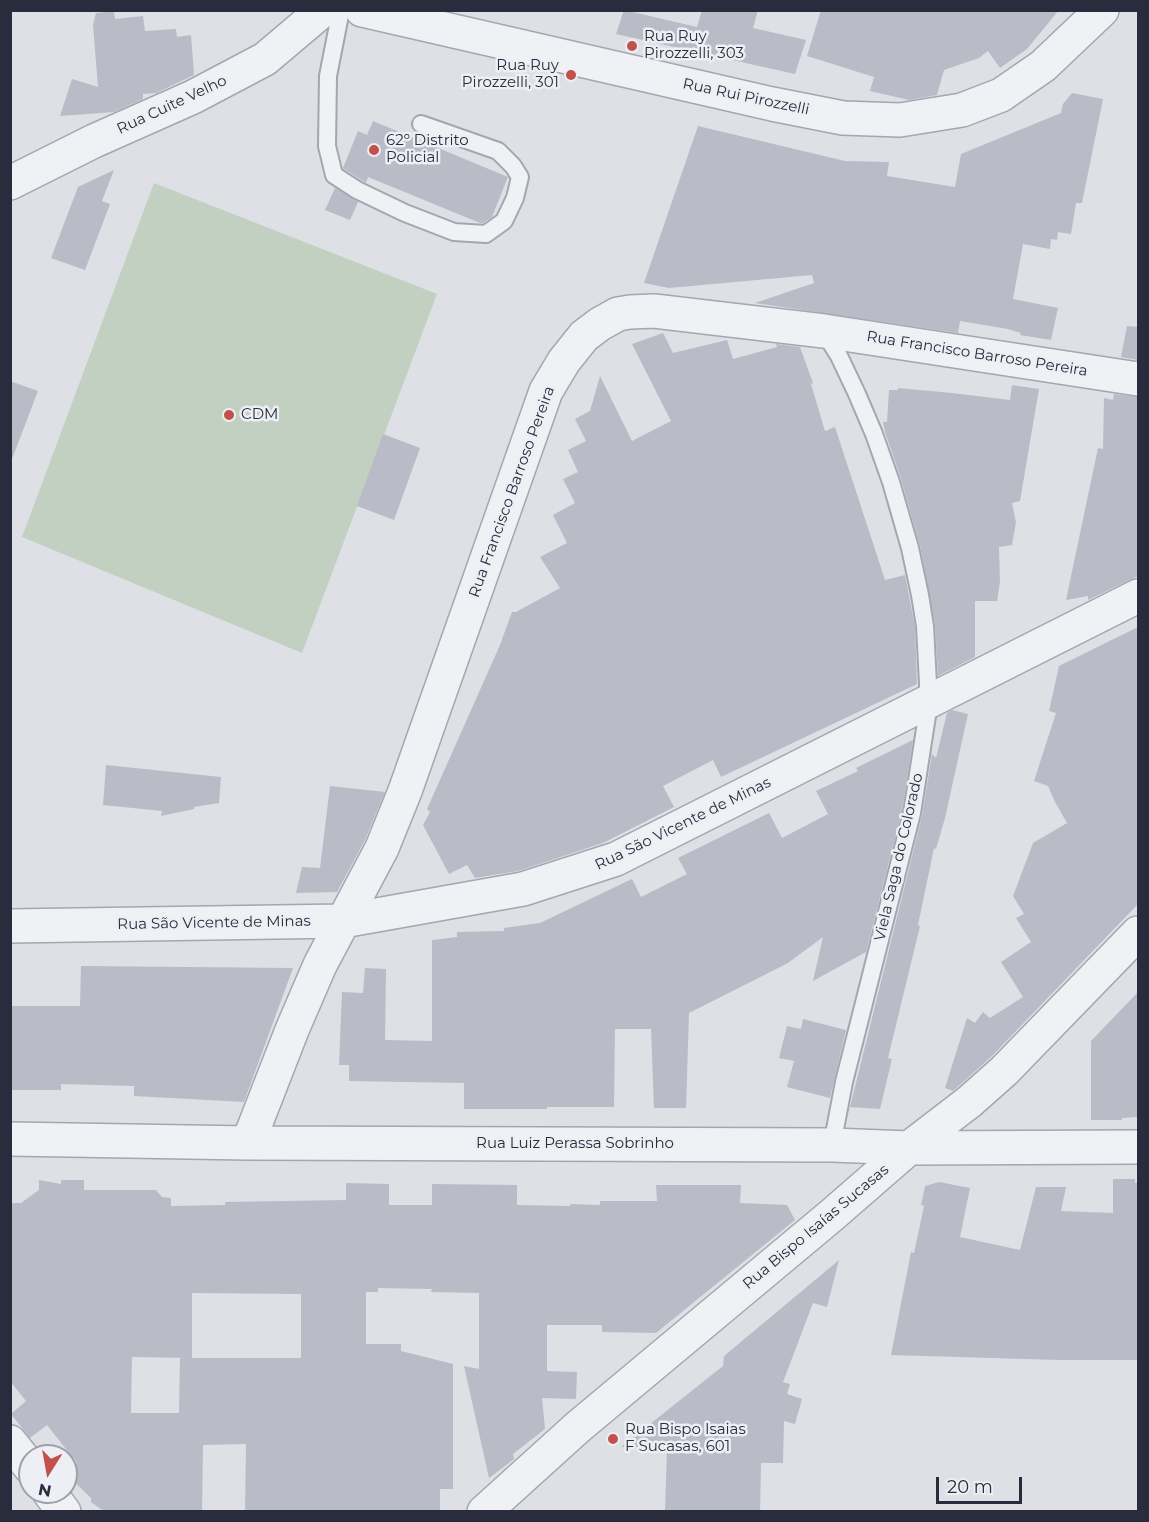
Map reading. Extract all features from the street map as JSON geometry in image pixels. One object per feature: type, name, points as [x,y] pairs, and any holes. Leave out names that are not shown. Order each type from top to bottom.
[{"type":"street","name":"Rua Cuite Velho","points":[[10,183],[94,141],[193,97],[265,59],[323,10]]},
{"type":"street","name":"Rua Rui Pirozzelli","points":[[362,10],[782,106],[843,118],[900,120],[962,110],[1001,94],[1042,66],[1102,10]]},
{"type":"street","name":"Rua Francisco Barroso Pereira","points":[[248,1143],[320,965],[382,848],[405,791],[546,392],[564,361],[584,336],[618,314],[654,311],[824,331],[1138,379]]},
{"type":"street","name":"Rua São Vicente de Minas","points":[[10,926],[343,921],[523,890],[616,859],[1138,596]]},
{"type":"street","name":"Rua Bispo Isaías Sucasas","points":[[484,1512],[578,1426],[909,1148],[969,1102],[1004,1071],[1138,933]]},
{"type":"street","name":"Rua Luiz Perassa Sobrinho","points":[[10,1139],[248,1143],[832,1145],[909,1148],[1138,1147]]},
{"type":"lane","points":[[341,10],[328,76],[327,146],[334,175],[357,190],[405,213],[454,232],[486,234],[504,221],[515,198],[520,177],[498,151],[421,124]]},
{"type":"lane","name":"Viela Saga do Colorado","points":[[824,331],[857,394],[874,434],[910,548],[925,626],[929,703],[912,813],[844,1082],[832,1145]]},
{"type":"green space","name":"CDM","points":[[154,183],[437,294],[302,653],[22,537]]},
{"type":"building","points":[[624,10],[697,27],[702,10],[758,10],[753,28],[806,40],[795,74],[616,34]]},
{"type":"building","points":[[821,10],[1059,10],[1027,49],[1000,68],[988,51],[979,58],[944,70],[937,95],[909,100],[870,91],[874,77],[807,56]]},
{"type":"building","points":[[114,11],[115,19],[143,16],[145,31],[176,29],[177,37],[191,35],[194,75],[156,93],[143,94],[143,99],[114,112],[60,116],[72,79],[98,87],[93,25],[96,13]]},
{"type":"building","points":[[1072,93],[1103,99],[1082,203],[1076,203],[1071,234],[1058,232],[1057,240],[1051,239],[1050,249],[1023,244],[1013,299],[1058,308],[1051,340],[1020,335],[1021,333],[1008,329],[960,321],[958,333],[755,303],[814,283],[812,275],[669,288],[644,283],[698,126],[845,161],[889,162],[887,176],[955,187],[961,154],[1061,113],[1063,104]]},
{"type":"building","points":[[373,121],[508,177],[492,217],[480,223],[368,177],[366,183],[343,168],[358,131],[367,135]]},
{"type":"building","points":[[114,170],[102,201],[110,204],[85,270],[51,258],[78,187]]},
{"type":"building","points":[[335,188],[358,202],[350,220],[325,210]]},
{"type":"building","points":[[1127,326],[1138,327],[1138,360],[1121,357]]},
{"type":"building","points":[[663,333],[673,353],[727,340],[733,359],[777,347],[776,344],[800,347],[813,383],[811,384],[825,431],[835,427],[885,580],[905,575],[915,627],[917,684],[721,777],[713,760],[663,786],[674,807],[603,843],[518,871],[475,878],[467,865],[449,874],[423,825],[430,812],[427,809],[500,645],[512,612],[560,588],[540,557],[567,543],[553,515],[575,503],[563,479],[578,472],[568,450],[586,441],[575,419],[590,411],[600,376],[632,441],[671,421],[632,344]]},
{"type":"building","points":[[10,381],[38,391],[12,459],[10,458]]},
{"type":"building","points":[[1012,385],[1039,389],[1020,501],[1012,503],[1016,522],[1012,545],[999,547],[1000,582],[997,601],[975,601],[975,657],[938,676],[935,624],[920,546],[883,422],[887,422],[889,390],[898,390],[898,388],[1010,400]]},
{"type":"building","points":[[1114,394],[1138,397],[1138,576],[1088,600],[1088,596],[1066,600],[1098,448],[1103,449],[1104,398],[1113,400]]},
{"type":"building","points":[[383,434],[420,448],[394,520],[357,506]]},
{"type":"building","points":[[1138,627],[1138,904],[991,1057],[953,1091],[945,1088],[967,1018],[975,1023],[983,1012],[990,1018],[1023,997],[1001,962],[1031,942],[1016,918],[1024,914],[1013,896],[1033,843],[1067,823],[1048,786],[1034,781],[1056,713],[1049,711],[1059,666]]},
{"type":"building","points":[[952,710],[968,714],[945,818],[936,849],[934,848],[918,925],[920,926],[888,1058],[892,1059],[880,1109],[850,1107],[922,816],[932,754],[936,758],[947,713]]},
{"type":"building","points":[[913,740],[902,811],[866,952],[813,981],[823,937],[788,963],[689,1013],[686,1108],[654,1108],[651,1029],[615,1029],[614,1107],[464,1109],[464,1083],[349,1081],[349,1065],[339,1065],[342,992],[363,993],[365,968],[386,969],[385,1040],[432,1041],[432,940],[457,937],[457,932],[504,931],[504,928],[540,923],[632,879],[641,897],[687,874],[678,858],[769,813],[782,838],[828,814],[816,791],[858,771],[856,768]]},
{"type":"building","points":[[106,765],[221,777],[219,803],[161,816],[162,811],[103,805]]},
{"type":"building","points":[[330,786],[385,792],[365,840],[337,892],[296,893],[302,867],[320,868]]},
{"type":"building","points":[[81,966],[293,968],[244,1102],[134,1096],[134,1086],[61,1084],[61,1090],[10,1090],[10,1006],[80,1006]]},
{"type":"building","points":[[1138,992],[1138,1117],[1122,1118],[1122,1120],[1091,1120],[1091,1041]]},
{"type":"building","points":[[803,1019],[846,1030],[830,1098],[787,1087],[794,1061],[779,1058],[787,1026],[801,1029]]},
{"type":"building","points":[[1113,1179],[1135,1179],[1135,1183],[1138,1183],[1138,1360],[891,1355],[911,1252],[914,1253],[924,1206],[921,1205],[925,1186],[939,1182],[970,1188],[960,1237],[1020,1250],[1036,1187],[1066,1187],[1061,1211],[1113,1213]]},
{"type":"building","points":[[39,1180],[61,1184],[61,1180],[84,1180],[84,1190],[156,1190],[162,1197],[171,1198],[171,1206],[225,1205],[225,1202],[346,1200],[346,1183],[389,1184],[389,1205],[432,1205],[432,1184],[517,1185],[517,1205],[570,1206],[570,1204],[600,1205],[600,1201],[657,1201],[656,1185],[741,1185],[740,1203],[787,1205],[795,1220],[656,1333],[602,1332],[602,1325],[547,1325],[547,1371],[577,1372],[576,1399],[542,1398],[545,1429],[513,1454],[514,1459],[489,1478],[464,1366],[479,1369],[479,1293],[378,1288],[378,1292],[366,1292],[366,1344],[401,1344],[401,1351],[453,1364],[453,1489],[440,1489],[440,1512],[310,1510],[310,1512],[245,1512],[246,1444],[203,1445],[202,1512],[105,1512],[91,1502],[91,1498],[78,1486],[78,1444],[62,1444],[47,1425],[30,1438],[11,1414],[26,1401],[10,1381],[10,1203],[21,1203],[39,1190]],"holes":[[[192,1293],[301,1294],[301,1358],[192,1358]],[[132,1357],[192,1358],[180,1358],[179,1413],[131,1413]]]},
{"type":"building","points":[[839,1260],[827,1307],[813,1303],[783,1382],[790,1384],[787,1394],[802,1399],[795,1424],[784,1421],[783,1463],[761,1463],[760,1512],[665,1512],[667,1447],[621,1447],[723,1366],[724,1356]]},
{"type":"place","name":"Rua Ruy Pirozzelli, 303","points":[[632,46]]},
{"type":"place","name":"Rua Ruy Pirozzelli, 301","points":[[571,75]]},
{"type":"place","name":"62º Distrito Policial","points":[[374,150]]},
{"type":"place","name":"CDM","points":[[229,415]]},
{"type":"place","name":"Rua Bispo Isaias F Sucasas, 601","points":[[613,1439]]}]
